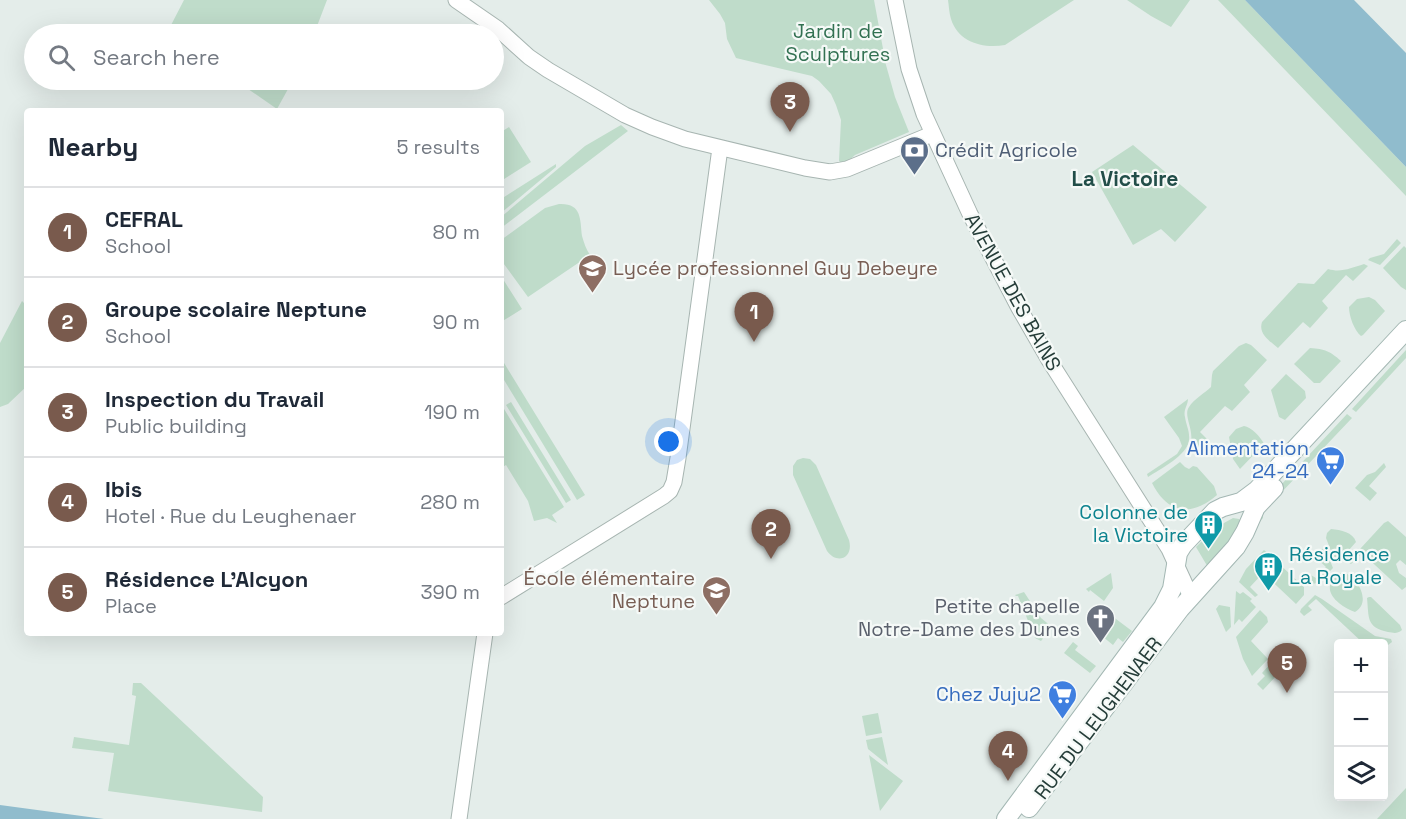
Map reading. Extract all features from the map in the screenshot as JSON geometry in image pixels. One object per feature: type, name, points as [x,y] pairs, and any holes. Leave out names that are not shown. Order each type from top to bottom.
[{"type":"main road","points":[[1169,611],[1178,553],[1183,545],[1215,511],[1241,502],[1257,490],[1406,330]]},
{"type":"main road","points":[[1169,611],[1191,597],[1230,555],[1245,532],[1256,507],[1406,346]]},
{"type":"main road","name":"RUE DU LEUGHENAER","points":[[1006,819],[1169,611]]},
{"type":"main road","name":"RUE DU LEUGHENAER","points":[[1021,819],[1169,611]]},
{"type":"street","points":[[456,0],[491,24]]},
{"type":"street","name":"AVENUE DES BAINS","points":[[895,0],[911,76],[932,134],[970,214],[1029,326],[1062,382],[1167,546],[1191,597]]},
{"type":"street","points":[[504,34],[540,65],[617,110],[672,135],[818,171],[830,172],[847,169],[932,134]]},
{"type":"street","points":[[504,595],[664,496],[674,482],[720,147]]},
{"type":"street","points":[[459,819],[485,636]]},
{"type":"green space","points":[[184,0],[327,0],[318,24],[172,24]]},
{"type":"green space","name":"Jardin de Sculptures","points":[[709,0],[874,0],[886,65],[895,97],[909,132],[855,155],[844,165],[839,161],[841,120],[831,94],[812,76],[736,58],[727,39],[725,23]]},
{"type":"green space","points":[[948,0],[1074,0],[1005,45],[988,46],[972,42],[959,33],[951,19]]},
{"type":"green space","points":[[1127,0],[1190,0],[1171,27]]},
{"type":"green space","points":[[1218,0],[1245,0],[1406,167],[1406,196]]},
{"type":"green space","points":[[249,90],[287,90],[276,108]]},
{"type":"green space","points":[[621,125],[628,131],[504,226],[504,214],[585,146]]},
{"type":"green space","points":[[509,127],[531,162],[504,179],[504,130]]},
{"type":"green space","points":[[1133,145],[1207,207],[1175,242],[1161,229],[1133,245],[1092,172]]},
{"type":"green space","points":[[556,164],[556,167],[504,210],[504,197]]},
{"type":"green space","points":[[567,204],[576,209],[585,246],[590,255],[528,297],[504,264],[504,238],[545,208]]},
{"type":"green space","points":[[1397,239],[1401,243],[1380,265],[1368,260],[1384,254]]},
{"type":"green space","points":[[1404,246],[1406,248],[1406,290],[1383,268]]},
{"type":"green space","points":[[1364,264],[1368,266],[1353,281],[1346,275],[1322,301],[1328,308],[1310,328],[1303,322],[1278,348],[1263,334],[1262,322],[1298,283],[1314,284],[1328,269],[1342,270]]},
{"type":"green space","points":[[504,281],[522,309],[504,320]]},
{"type":"green space","points":[[1369,297],[1385,311],[1361,336],[1352,323],[1349,307],[1357,299]]},
{"type":"green space","points":[[22,301],[24,303],[24,389],[8,404],[0,407],[0,343]]},
{"type":"green space","points":[[1246,343],[1267,360],[1244,385],[1250,392],[1232,411],[1225,406],[1200,432],[1207,439],[1193,454],[1188,450],[1191,444],[1191,432],[1187,411],[1194,401],[1211,387],[1213,371],[1239,346]]},
{"type":"green space","points":[[1310,348],[1327,351],[1341,361],[1320,383],[1314,383],[1294,364]]},
{"type":"green space","points":[[1406,350],[1406,358],[1356,412],[1352,409]]},
{"type":"green space","points":[[504,363],[585,495],[577,500],[504,380]]},
{"type":"green space","points":[[1286,374],[1305,391],[1306,398],[1285,420],[1279,417],[1271,390]]},
{"type":"green space","points":[[1188,399],[1185,410],[1189,434],[1187,446],[1173,461],[1148,477],[1147,474],[1177,454],[1182,446],[1164,417]]},
{"type":"green space","points":[[511,402],[571,500],[566,503],[506,405]]},
{"type":"green space","points":[[504,409],[564,507],[552,515],[557,523],[547,518],[534,521],[528,501],[506,465],[504,466]]},
{"type":"green space","points":[[1347,414],[1352,418],[1263,512],[1263,518],[1256,526],[1265,502]]},
{"type":"green space","points":[[1244,426],[1256,433],[1264,444],[1240,469],[1233,459],[1229,437],[1236,429]]},
{"type":"green space","points":[[810,459],[816,465],[849,540],[849,551],[844,558],[835,558],[827,551],[793,475],[793,466],[797,460]]},
{"type":"green space","points":[[1180,462],[1189,469],[1193,466],[1197,467],[1214,486],[1217,495],[1204,504],[1190,509],[1176,508],[1163,499],[1152,483]]},
{"type":"green space","points":[[1384,463],[1386,467],[1369,486],[1377,493],[1370,501],[1355,488],[1367,475],[1375,472]]},
{"type":"green space","points":[[1233,518],[1239,519],[1243,524],[1209,569],[1196,547],[1215,528]]},
{"type":"green space","points":[[1388,521],[1406,537],[1406,565],[1400,560],[1396,564],[1399,573],[1406,578],[1406,587],[1402,590],[1362,553],[1351,564],[1348,562]]},
{"type":"green space","points":[[1331,529],[1349,534],[1356,542],[1339,560],[1333,556],[1326,538]]},
{"type":"green space","points":[[1325,548],[1333,568],[1318,583],[1312,584],[1306,576],[1309,574],[1316,578],[1326,567],[1311,553]]},
{"type":"green space","points":[[1264,550],[1304,587],[1304,595],[1296,604],[1263,573],[1250,587],[1258,595],[1255,597],[1239,582],[1246,569]]},
{"type":"green space","points":[[1343,572],[1354,579],[1363,596],[1360,608],[1355,612],[1336,600],[1330,591],[1333,579]]},
{"type":"green space","points":[[1111,573],[1113,588],[1104,601],[1086,589]]},
{"type":"green space","points":[[1236,591],[1240,594],[1243,592],[1252,599],[1250,601],[1256,607],[1242,622],[1239,619],[1234,625]]},
{"type":"green space","points":[[1024,592],[1041,618],[1052,627],[1041,641],[1035,638],[1018,596],[1015,595]]},
{"type":"green space","points":[[1315,595],[1375,636],[1391,639],[1392,642],[1388,645],[1388,639],[1359,639],[1316,599],[1308,606],[1312,610],[1304,616],[1300,612]]},
{"type":"green space","points":[[1369,597],[1400,625],[1402,630],[1397,633],[1388,632],[1372,624],[1368,611],[1367,598]]},
{"type":"green space","points":[[1219,605],[1230,607],[1231,627],[1226,632],[1216,609]]},
{"type":"green space","points":[[1100,607],[1132,631],[1123,642],[1118,638],[1113,645],[1097,632],[1100,628],[1090,621]]},
{"type":"green space","points":[[1260,610],[1267,617],[1268,622],[1251,641],[1268,659],[1252,676],[1243,659],[1236,637]]},
{"type":"green space","points":[[1073,642],[1078,646],[1075,650],[1096,666],[1090,673],[1064,653]]},
{"type":"green space","points":[[1271,663],[1280,672],[1263,690],[1257,684],[1265,676],[1262,673]]},
{"type":"green space","points":[[133,683],[141,683],[263,797],[262,812],[108,791],[114,753],[72,748],[74,737],[129,745],[136,696],[132,695]]},
{"type":"green space","points":[[878,713],[882,733],[866,736],[862,716]]},
{"type":"green space","points":[[882,737],[888,765],[868,749],[866,740]]},
{"type":"green space","points":[[869,755],[903,781],[880,811]]},
{"type":"green space","points":[[1406,788],[1406,819],[1377,819]]},
{"type":"water","points":[[1245,0],[1354,0],[1406,53],[1406,167]]},
{"type":"water","points":[[0,805],[104,819],[0,819]]},
{"type":"place","name":"Inspection du Travail","points":[[790,132]]},
{"type":"place","name":"Crédit Agricole","points":[[914,176]]},
{"type":"place","name":"Lycée professionnel Guy Debeyre","points":[[592,294]]},
{"type":"place","name":"CEFRAL","points":[[754,342]]},
{"type":"place","name":"Alimentation 24-24","points":[[1330,486]]},
{"type":"place","name":"Colonne de la Victoire","points":[[1209,550]]},
{"type":"place","name":"Groupe scolaire Neptune","points":[[771,559]]},
{"type":"place","name":"Résidence La Royale","points":[[1268,592]]},
{"type":"place","name":"École élémentaire Neptune","points":[[716,616]]},
{"type":"place","name":"Petite chapelle Notre-Dame des Dunes","points":[[1101,644]]},
{"type":"place","name":"Résidence L'Alcyon","points":[[1287,693]]},
{"type":"place","name":"Chez Juju2","points":[[1062,720]]},
{"type":"place","name":"Ibis","points":[[1008,781]]},
{"type":"district","name":"La Victoire","points":[[1125,179]]}]
